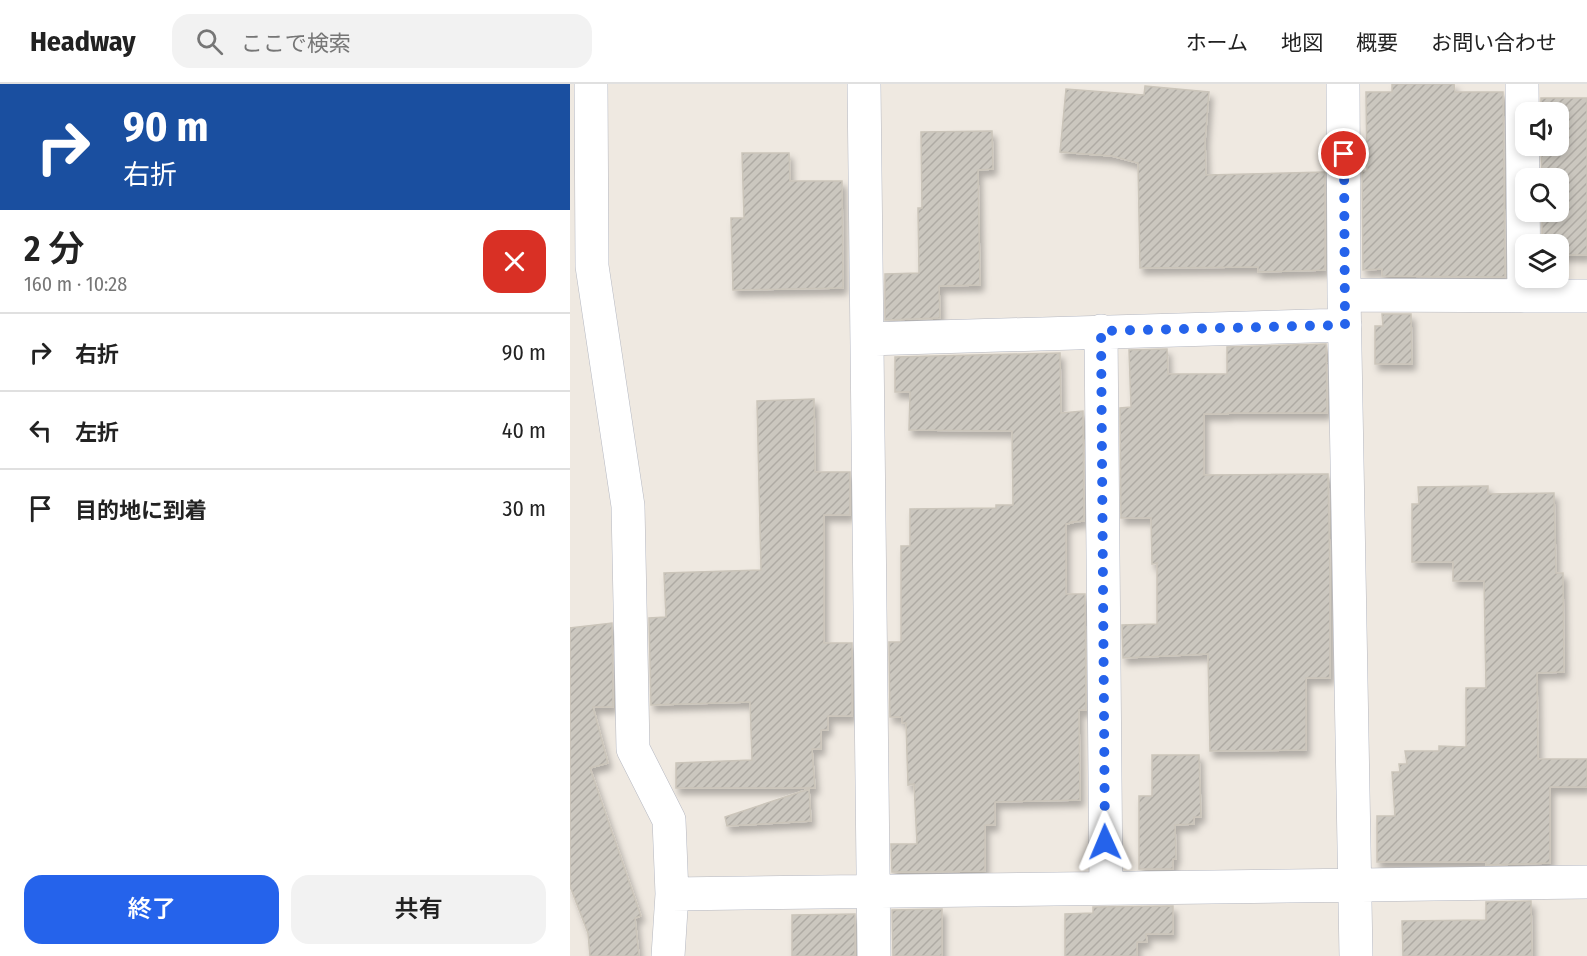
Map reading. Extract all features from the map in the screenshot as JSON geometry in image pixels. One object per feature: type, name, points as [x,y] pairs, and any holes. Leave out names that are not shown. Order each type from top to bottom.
[{"type":"street","points":[[591,84],[592,266],[628,506],[633,749],[669,820],[672,894],[668,956]]},
{"type":"street","points":[[864,84],[874,956]]},
{"type":"street","points":[[1343,84],[1344,310],[1356,956]]},
{"type":"street","points":[[1522,84],[1524,296]]},
{"type":"street","points":[[867,339],[1101,331],[1524,296],[1587,296]]},
{"type":"street","points":[[1101,331],[1106,888]]},
{"type":"street","points":[[672,894],[1587,882]]},
{"type":"building","points":[[1392,84],[1454,84],[1455,92],[1503,92],[1505,277],[1382,276],[1382,269],[1363,270],[1362,171],[1367,171],[1366,92],[1392,92]]},
{"type":"building","points":[[1145,86],[1209,92],[1205,141],[1206,175],[1325,172],[1325,270],[1258,272],[1258,267],[1140,268],[1138,163],[1112,156],[1060,152],[1066,89],[1144,95]]},
{"type":"building","points":[[1541,98],[1587,98],[1587,255],[1569,255],[1569,234],[1542,234],[1542,222],[1569,222],[1569,168],[1542,168],[1541,156],[1569,156],[1569,102],[1541,102]]},
{"type":"building","points":[[992,131],[993,169],[978,170],[980,285],[939,286],[940,318],[885,320],[885,274],[919,273],[918,208],[922,208],[921,132]]},
{"type":"building","points":[[742,153],[789,153],[790,181],[842,181],[843,288],[733,290],[731,218],[744,218]]},
{"type":"building","points":[[1382,314],[1411,314],[1412,364],[1375,364],[1375,326],[1383,326]]},
{"type":"building","points":[[1326,344],[1327,413],[1204,414],[1204,475],[1328,474],[1330,577],[1330,678],[1306,678],[1306,750],[1210,751],[1208,654],[1123,658],[1122,625],[1157,624],[1157,563],[1152,564],[1151,518],[1121,518],[1120,408],[1131,407],[1129,350],[1167,349],[1168,374],[1227,374],[1227,347]]},
{"type":"building","points":[[1060,353],[1061,413],[1083,411],[1084,521],[1066,524],[1066,594],[1085,594],[1086,710],[1079,710],[1080,800],[995,802],[995,825],[985,825],[985,871],[892,872],[891,844],[917,844],[914,784],[908,785],[906,723],[902,723],[902,717],[890,717],[889,642],[901,642],[901,546],[910,546],[910,509],[996,508],[996,505],[1013,505],[1012,431],[909,430],[910,392],[895,392],[895,357]]},
{"type":"building","points":[[814,399],[815,472],[850,472],[850,515],[824,515],[824,643],[852,643],[852,716],[828,716],[828,730],[821,730],[821,749],[812,749],[815,788],[676,788],[676,763],[752,760],[750,702],[651,705],[649,618],[666,617],[664,573],[761,570],[757,401]]},
{"type":"building","points":[[1488,486],[1488,494],[1554,493],[1556,573],[1563,573],[1564,672],[1537,673],[1538,759],[1587,759],[1587,787],[1550,787],[1550,863],[1486,865],[1486,862],[1377,862],[1377,816],[1395,816],[1392,772],[1400,772],[1399,764],[1407,764],[1405,751],[1439,751],[1439,746],[1466,747],[1466,688],[1486,688],[1484,581],[1453,581],[1453,562],[1412,562],[1412,504],[1419,504],[1418,487]]},
{"type":"building","points":[[612,623],[613,707],[593,707],[608,763],[590,768],[641,916],[635,918],[639,956],[590,956],[588,933],[570,886],[570,628]]},
{"type":"building","points":[[1152,755],[1199,755],[1201,817],[1194,817],[1194,824],[1175,825],[1176,859],[1173,859],[1173,869],[1139,869],[1139,796],[1152,796]]},
{"type":"building","points":[[809,789],[811,821],[727,826],[725,817]]},
{"type":"building","points":[[1531,901],[1532,956],[1403,956],[1402,921],[1486,920],[1486,902]]},
{"type":"building","points":[[1173,906],[1173,934],[1146,934],[1147,942],[1137,942],[1137,956],[1065,956],[1065,914],[1093,913],[1093,907]]},
{"type":"building","points":[[942,909],[942,956],[893,956],[892,910]]},
{"type":"building","points":[[855,914],[855,956],[792,956],[792,915]]},
{"type":"route","points":[[1105,842],[1101,331],[1345,325],[1344,154]]}]
